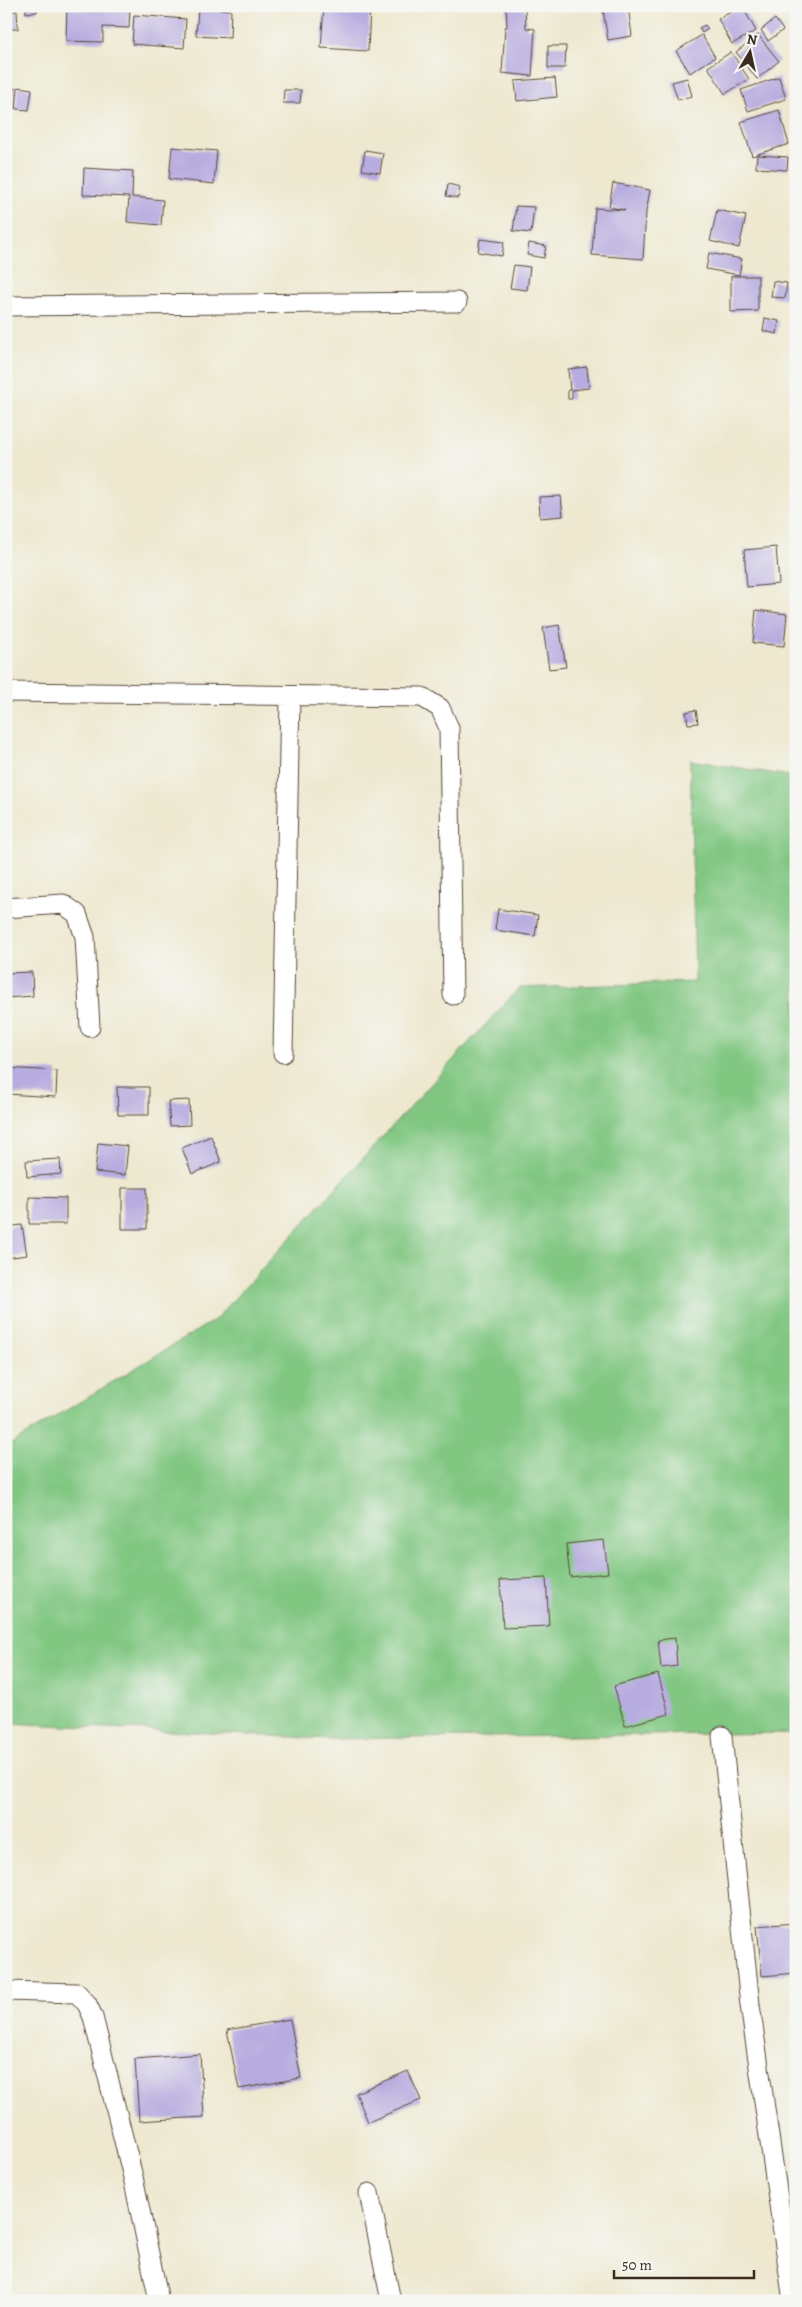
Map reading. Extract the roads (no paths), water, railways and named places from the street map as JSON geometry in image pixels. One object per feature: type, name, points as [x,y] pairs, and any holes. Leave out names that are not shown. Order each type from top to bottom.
[{"type":"street","points":[[6,306],[457,302]]},
{"type":"street","points":[[6,692],[422,697],[440,708],[448,728],[453,995]]},
{"type":"street","points":[[283,1053],[290,696]]},
{"type":"street","points":[[6,908],[63,904],[77,914],[85,936],[90,1027]]},
{"type":"street","points":[[722,1736],[750,2005],[792,2301]]},
{"type":"street","points":[[6,1991],[77,1993],[87,2004],[93,2017],[134,2177],[159,2301]]},
{"type":"street","points":[[369,2193],[391,2301]]}]
